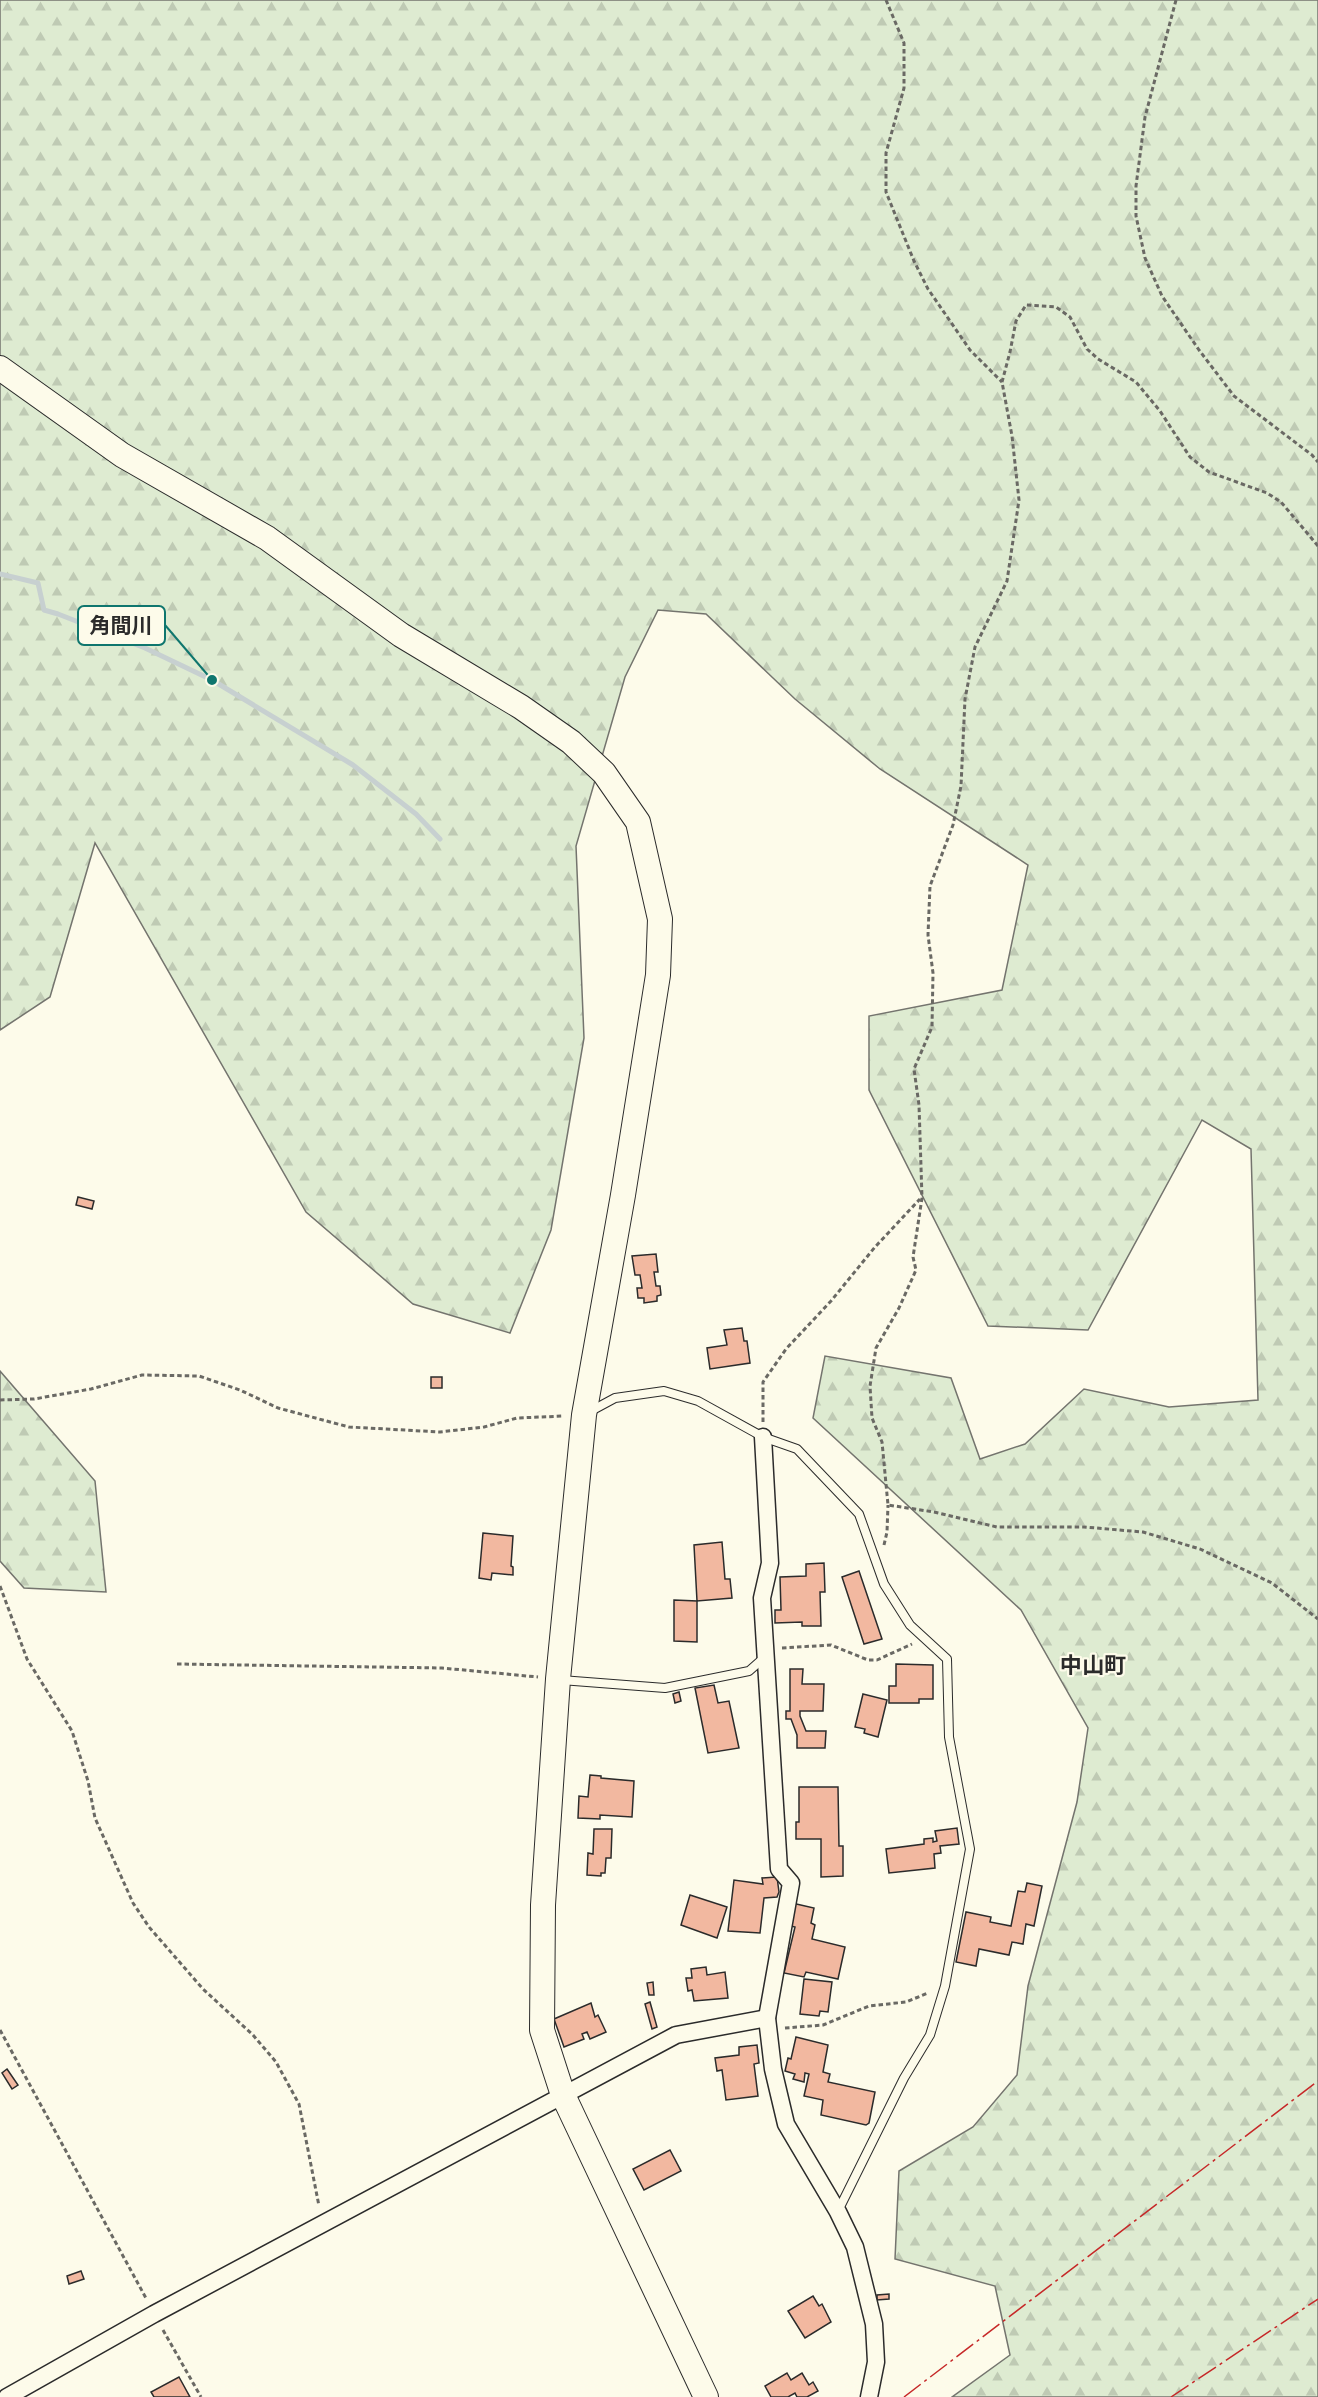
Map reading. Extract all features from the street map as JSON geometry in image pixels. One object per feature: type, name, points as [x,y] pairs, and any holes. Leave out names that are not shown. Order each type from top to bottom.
[{"type":"street","points":[[0,368],[122,455],[267,538],[400,635],[520,707],[571,742],[604,773],[638,822],[660,919],[657,975],[623,1195],[584,1415],[558,1679],[543,1905],[542,2030],[562,2095],[706,2397]]},
{"type":"street","points":[[763,1437],[770,1563],[762,1598],[768,1655],[779,1869],[791,1883],[768,2025],[773,2069],[786,2124],[838,2212],[855,2247],[874,2324],[876,2362],[869,2397]]},
{"type":"street","points":[[7,2397],[154,2314],[675,2036],[768,2025]]},
{"type":"lane","points":[[584,1415],[615,1398],[664,1391],[698,1401],[763,1437],[798,1449],[860,1514],[885,1584],[910,1625],[947,1659],[950,1737],[970,1849],[945,1986],[930,2035],[904,2078],[838,2212]]},
{"type":"lane","points":[[558,1679],[664,1688],[749,1671],[768,1655]]},
{"type":"path","points":[[886,0],[904,43],[904,88],[886,153],[886,192],[928,289],[970,350],[1002,382]]},
{"type":"path","points":[[1176,0],[1145,117],[1139,163],[1136,216],[1145,258],[1162,296],[1234,396],[1318,462]]},
{"type":"path","points":[[878,1566],[887,1532],[888,1505],[882,1442],[873,1418],[870,1386],[876,1348],[916,1270],[913,1257],[922,1198],[919,1105],[914,1069],[932,1027],[933,973],[928,935],[930,886],[953,825],[962,786],[965,699],[975,647],[1007,580],[1019,500],[1012,436],[1002,382],[1016,321],[1026,305],[1056,307],[1070,317],[1087,349],[1098,359],[1136,382],[1160,411],[1190,457],[1209,472],[1267,493],[1281,502],[1318,546]]},
{"type":"path","points":[[763,1437],[763,1382],[786,1349],[831,1301],[875,1247],[922,1198]]},
{"type":"path","points":[[0,1400],[34,1399],[80,1391],[142,1375],[199,1376],[240,1390],[278,1408],[349,1427],[440,1432],[484,1427],[517,1418],[584,1415]]},
{"type":"path","points":[[888,1505],[934,1512],[997,1527],[1084,1527],[1143,1532],[1200,1549],[1272,1583],[1318,1619]]},
{"type":"path","points":[[0,1586],[27,1659],[72,1731],[88,1781],[95,1818],[133,1903],[149,1927],[203,1989],[253,2036],[276,2062],[299,2104],[323,2223]]},
{"type":"path","points":[[768,1655],[776,1648],[831,1645],[868,1660],[877,1660],[908,1645],[930,1641]]},
{"type":"path","points":[[177,1664],[442,1668],[558,1679]]},
{"type":"path","points":[[768,2025],[782,2028],[823,2025],[870,2006],[906,2002],[945,1986]]},
{"type":"path","points":[[0,2030],[201,2397]]},
{"type":"green space","points":[[0,0],[1318,0],[1318,2397],[952,2397],[1010,2355],[995,2286],[895,2259],[899,2171],[973,2127],[1017,2075],[1028,1986],[1077,1802],[1088,1728],[1021,1610],[813,1418],[825,1356],[951,1378],[980,1459],[1025,1444],[1084,1389],[1169,1407],[1258,1400],[1251,1149],[1202,1120],[1088,1330],[988,1326],[869,1090],[869,1016],[1002,990],[1028,865],[880,769],[795,699],[706,614],[658,610],[625,677],[576,846],[584,1038],[551,1230],[510,1333],[413,1304],[306,1212],[95,843],[50,997],[0,1030]]},
{"type":"green space","points":[[0,1371],[95,1481],[106,1592],[24,1588],[0,1561]]},
{"type":"building","points":[[78,1197],[94,1201],[92,1209],[76,1205]]},
{"type":"building","points":[[656,1254],[658,1272],[654,1272],[656,1286],[660,1286],[661,1295],[657,1296],[657,1301],[644,1303],[644,1298],[638,1298],[637,1288],[642,1288],[640,1275],[635,1275],[632,1256]]},
{"type":"building","points":[[742,1328],[744,1341],[747,1341],[750,1363],[710,1369],[707,1348],[727,1345],[724,1330]]},
{"type":"building","points":[[431,1377],[442,1377],[442,1388],[431,1388]]},
{"type":"building","points":[[483,1533],[513,1536],[511,1566],[513,1575],[492,1573],[491,1580],[479,1578]]},
{"type":"building","points":[[722,1542],[725,1579],[730,1579],[732,1598],[697,1601],[694,1545]]},
{"type":"building","points":[[824,1563],[825,1592],[820,1592],[821,1626],[802,1626],[802,1622],[775,1623],[775,1610],[781,1610],[780,1577],[806,1576],[806,1564]]},
{"type":"building","points":[[859,1571],[882,1639],[864,1644],[842,1577]]},
{"type":"building","points":[[674,1600],[697,1601],[697,1642],[674,1641]]},
{"type":"building","points":[[896,1664],[933,1665],[933,1699],[919,1699],[919,1703],[889,1703],[889,1686],[896,1686]]},
{"type":"building","points":[[790,1669],[803,1669],[802,1684],[824,1684],[823,1711],[800,1711],[800,1716],[806,1731],[826,1731],[825,1748],[797,1748],[797,1735],[791,1719],[786,1719],[786,1711],[790,1711]]},
{"type":"building","points":[[714,1685],[718,1703],[729,1701],[739,1748],[708,1753],[695,1688]]},
{"type":"building","points":[[679,1692],[681,1701],[675,1703],[673,1694]]},
{"type":"building","points":[[863,1694],[887,1700],[878,1737],[864,1733],[865,1729],[855,1727]]},
{"type":"building","points":[[590,1775],[634,1781],[632,1817],[600,1815],[600,1819],[578,1818],[579,1796],[588,1797]]},
{"type":"building","points":[[799,1787],[838,1787],[839,1846],[843,1846],[843,1876],[821,1877],[821,1839],[796,1839],[796,1822],[799,1822]]},
{"type":"building","points":[[957,1828],[959,1844],[940,1846],[941,1853],[934,1854],[935,1868],[889,1873],[886,1849],[924,1844],[924,1839],[933,1838],[933,1842],[937,1841],[935,1831]]},
{"type":"building","points":[[594,1829],[612,1829],[611,1858],[606,1858],[605,1873],[601,1873],[601,1876],[587,1875],[588,1853],[593,1854]]},
{"type":"building","points":[[777,1877],[779,1892],[777,1897],[764,1898],[760,1933],[728,1931],[734,1880],[763,1884],[762,1878]]},
{"type":"building","points":[[1027,1883],[1042,1886],[1034,1926],[1026,1924],[1023,1944],[1012,1942],[1009,1955],[979,1949],[976,1966],[956,1962],[966,1912],[991,1917],[990,1922],[1011,1926],[1018,1891],[1025,1892]]},
{"type":"building","points":[[690,1895],[727,1907],[717,1938],[681,1925]]},
{"type":"building","points":[[792,1903],[814,1908],[811,1923],[815,1925],[812,1939],[845,1947],[838,1979],[806,1972],[804,1977],[784,1973],[795,1927],[787,1925]]},
{"type":"building","points":[[706,1967],[707,1975],[725,1972],[728,1998],[694,2001],[692,1990],[688,1991],[686,1978],[692,1978],[691,1969]]},
{"type":"building","points":[[804,1979],[832,1982],[828,2012],[820,2011],[819,2016],[800,2014]]},
{"type":"building","points":[[653,1982],[654,1995],[649,1995],[647,1983]]},
{"type":"building","points":[[650,2002],[657,2027],[652,2029],[645,2004]]},
{"type":"building","points":[[591,2003],[595,2017],[598,2015],[606,2032],[590,2039],[587,2032],[582,2034],[584,2039],[564,2047],[554,2019]]},
{"type":"building","points":[[796,2037],[828,2045],[823,2072],[830,2074],[828,2082],[875,2092],[869,2123],[866,2125],[821,2115],[823,2100],[804,2096],[809,2074],[805,2073],[804,2082],[793,2079],[795,2074],[785,2071],[788,2058],[791,2059]]},
{"type":"building","points":[[757,2045],[759,2063],[754,2064],[758,2096],[726,2100],[722,2070],[717,2071],[715,2058],[739,2055],[739,2047]]},
{"type":"building","points":[[7,2069],[18,2085],[12,2089],[2,2073]]},
{"type":"building","points":[[670,2150],[681,2171],[644,2190],[633,2169]]},
{"type":"building","points":[[81,2271],[84,2279],[69,2284],[67,2276]]},
{"type":"building","points":[[889,2294],[889,2299],[877,2300],[877,2295]]},
{"type":"building","points":[[813,2296],[819,2306],[822,2304],[831,2322],[805,2338],[788,2311]]},
{"type":"building","points":[[787,2373],[791,2380],[802,2373],[809,2385],[813,2382],[818,2391],[807,2397],[797,2397],[795,2393],[788,2397],[771,2397],[765,2386]]},
{"type":"building","points":[[179,2377],[190,2397],[154,2397],[151,2392]]},
{"type":"waterway","points":[[0,574],[38,583],[44,610],[145,648],[212,680],[353,765],[416,814],[440,839]]},
{"type":"power","points":[[904,2397],[1318,2081]]},
{"type":"power","points":[[1171,2397],[1318,2299]]},
{"type":"place","name":"角間川","points":[[212,680]]},
{"type":"district","name":"中山町","points":[[1093,1664]]}]
